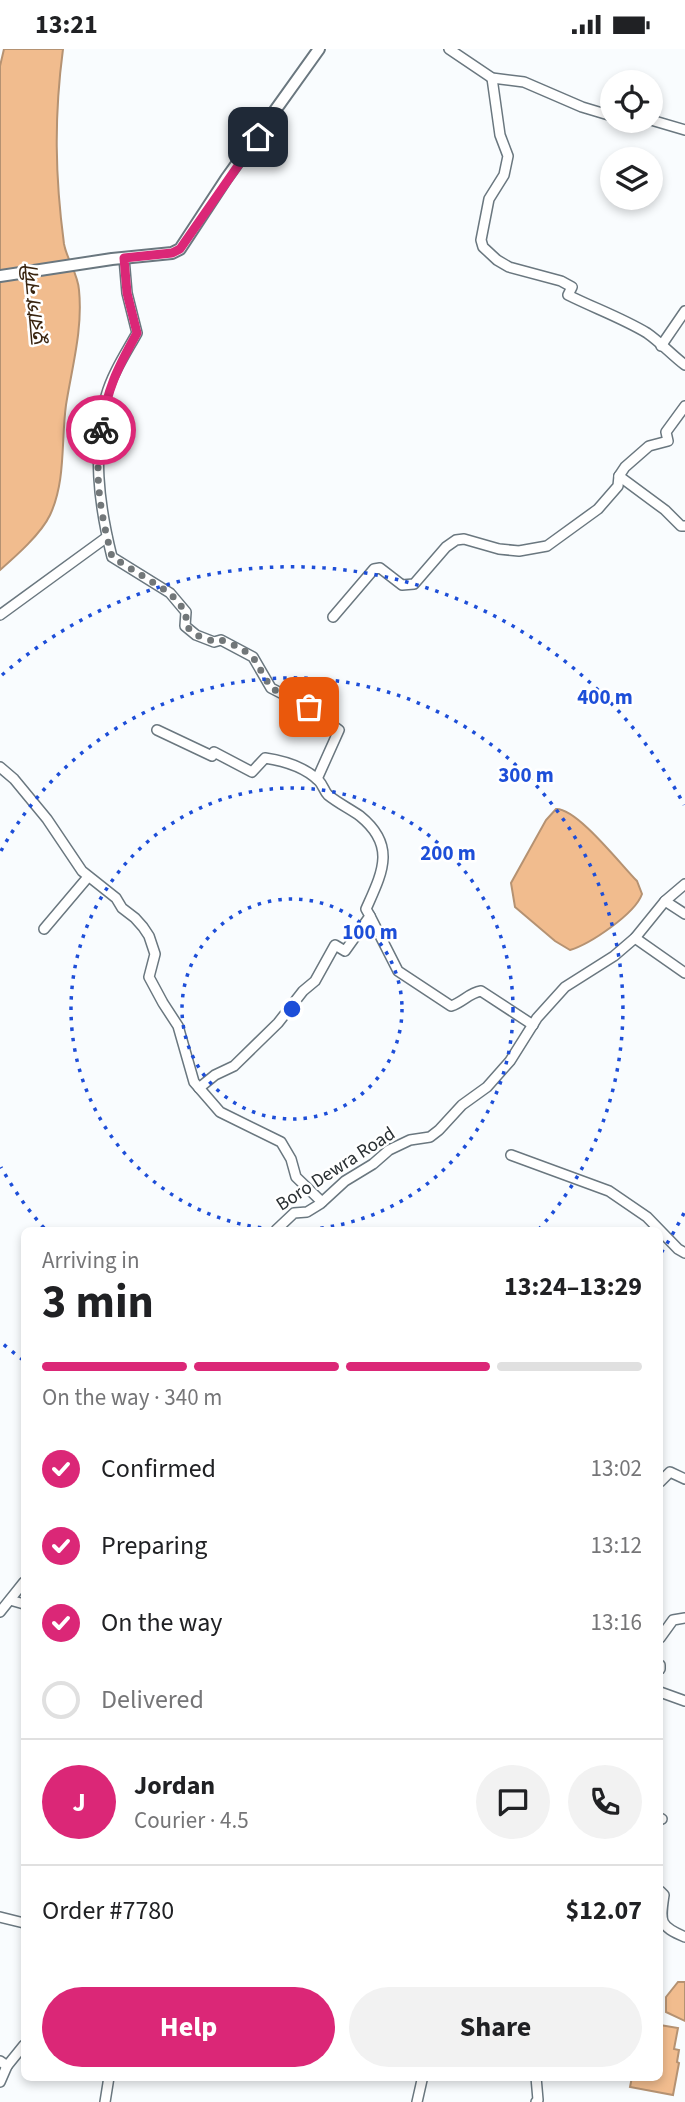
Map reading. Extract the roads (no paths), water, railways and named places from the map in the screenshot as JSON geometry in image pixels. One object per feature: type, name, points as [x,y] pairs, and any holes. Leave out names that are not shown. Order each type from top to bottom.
[{"type":"street","points":[[0,276],[118,258],[172,253],[180,249],[226,179],[319,49]]},
{"type":"street","points":[[449,49],[492,78],[524,82],[600,112]]},
{"type":"street","points":[[492,78],[500,135],[508,156],[503,175],[489,199],[481,240],[484,247],[509,267],[561,281],[572,288],[568,295],[599,311],[614,315],[650,335],[685,365]]},
{"type":"street","points":[[663,124],[685,130]]},
{"type":"street","points":[[118,258],[137,333],[107,394],[96,458],[101,514],[112,557],[170,593],[186,612],[186,626],[193,633],[215,642],[221,640],[245,651],[253,657],[271,688],[309,707],[337,727],[339,730],[336,739],[317,779]]},
{"type":"street","points":[[661,346],[685,311]]},
{"type":"street","points":[[333,617],[374,569],[380,568],[402,585],[414,584],[446,547],[456,540],[519,551],[547,546],[598,509],[618,486],[619,476],[625,467],[649,446],[668,441],[666,432],[685,406]]},
{"type":"street","points":[[619,476],[665,510],[681,526],[685,526]]},
{"type":"street","points":[[0,615],[107,537]]},
{"type":"street","points":[[157,730],[212,756],[214,752],[252,772],[265,758],[299,768],[317,779],[326,793],[363,819],[376,832],[382,847],[384,868],[366,909],[398,971],[451,1006],[458,1004],[472,992],[481,991],[533,1025]]},
{"type":"street","points":[[0,767],[14,779],[47,819],[69,854],[88,877],[116,898],[149,936],[155,954],[149,977],[178,1026],[194,1082],[220,1112],[281,1142],[291,1159],[296,1177],[322,1202]]},
{"type":"street","points":[[44,929],[88,877]]},
{"type":"street","name":"Boro Dewra Road","points":[[279,1227],[294,1213],[307,1212],[322,1202],[345,1181],[373,1164],[389,1150],[410,1140],[430,1137],[439,1130],[462,1105],[487,1087],[510,1061],[533,1025],[565,987],[614,956],[635,938],[665,901],[685,884]]},
{"type":"street","points":[[665,901],[685,914]]},
{"type":"street","points":[[199,1088],[215,1075],[234,1066],[278,1023],[303,991],[315,981],[335,945],[345,951],[370,916]]},
{"type":"street","points":[[635,938],[685,973]]},
{"type":"street","points":[[511,1155],[609,1191],[647,1217],[654,1227]]},
{"type":"street","points":[[663,1240],[685,1253]]},
{"type":"street","points":[[663,1479],[670,1472],[685,1479]]},
{"type":"street","points":[[0,1612],[21,1586]]},
{"type":"street","points":[[10,1600],[21,1603]]},
{"type":"street","points":[[663,1634],[673,1620],[685,1618]]},
{"type":"street","points":[[663,1693],[685,1701]]},
{"type":"street","points":[[0,1917],[21,1922]]},
{"type":"street","points":[[663,1922],[667,1929],[685,1937]]},
{"type":"street","points":[[0,2082],[3,2063],[21,2048]]},
{"type":"street","points":[[105,2102],[108,2081]]},
{"type":"street","points":[[417,2102],[422,2081]]},
{"type":"street","points":[[536,2081],[536,2102]]},
{"type":"water","name":"তুরাগ নদী","points":[[4,49],[63,49],[57,123],[59,194],[64,244],[78,284],[80,319],[66,405],[61,475],[55,502],[41,530],[0,570],[0,66]]},
{"type":"water","points":[[556,809],[565,811],[587,827],[637,881],[642,894],[631,910],[611,927],[589,942],[570,950],[555,941],[515,907],[511,883],[546,820]]},
{"type":"water","points":[[678,1982],[685,1982],[685,2021],[666,2012],[666,1997]]},
{"type":"water","points":[[663,2026],[678,2028],[674,2049],[679,2050],[679,2063],[673,2095],[630,2087],[631,2081],[663,2081]]}]
